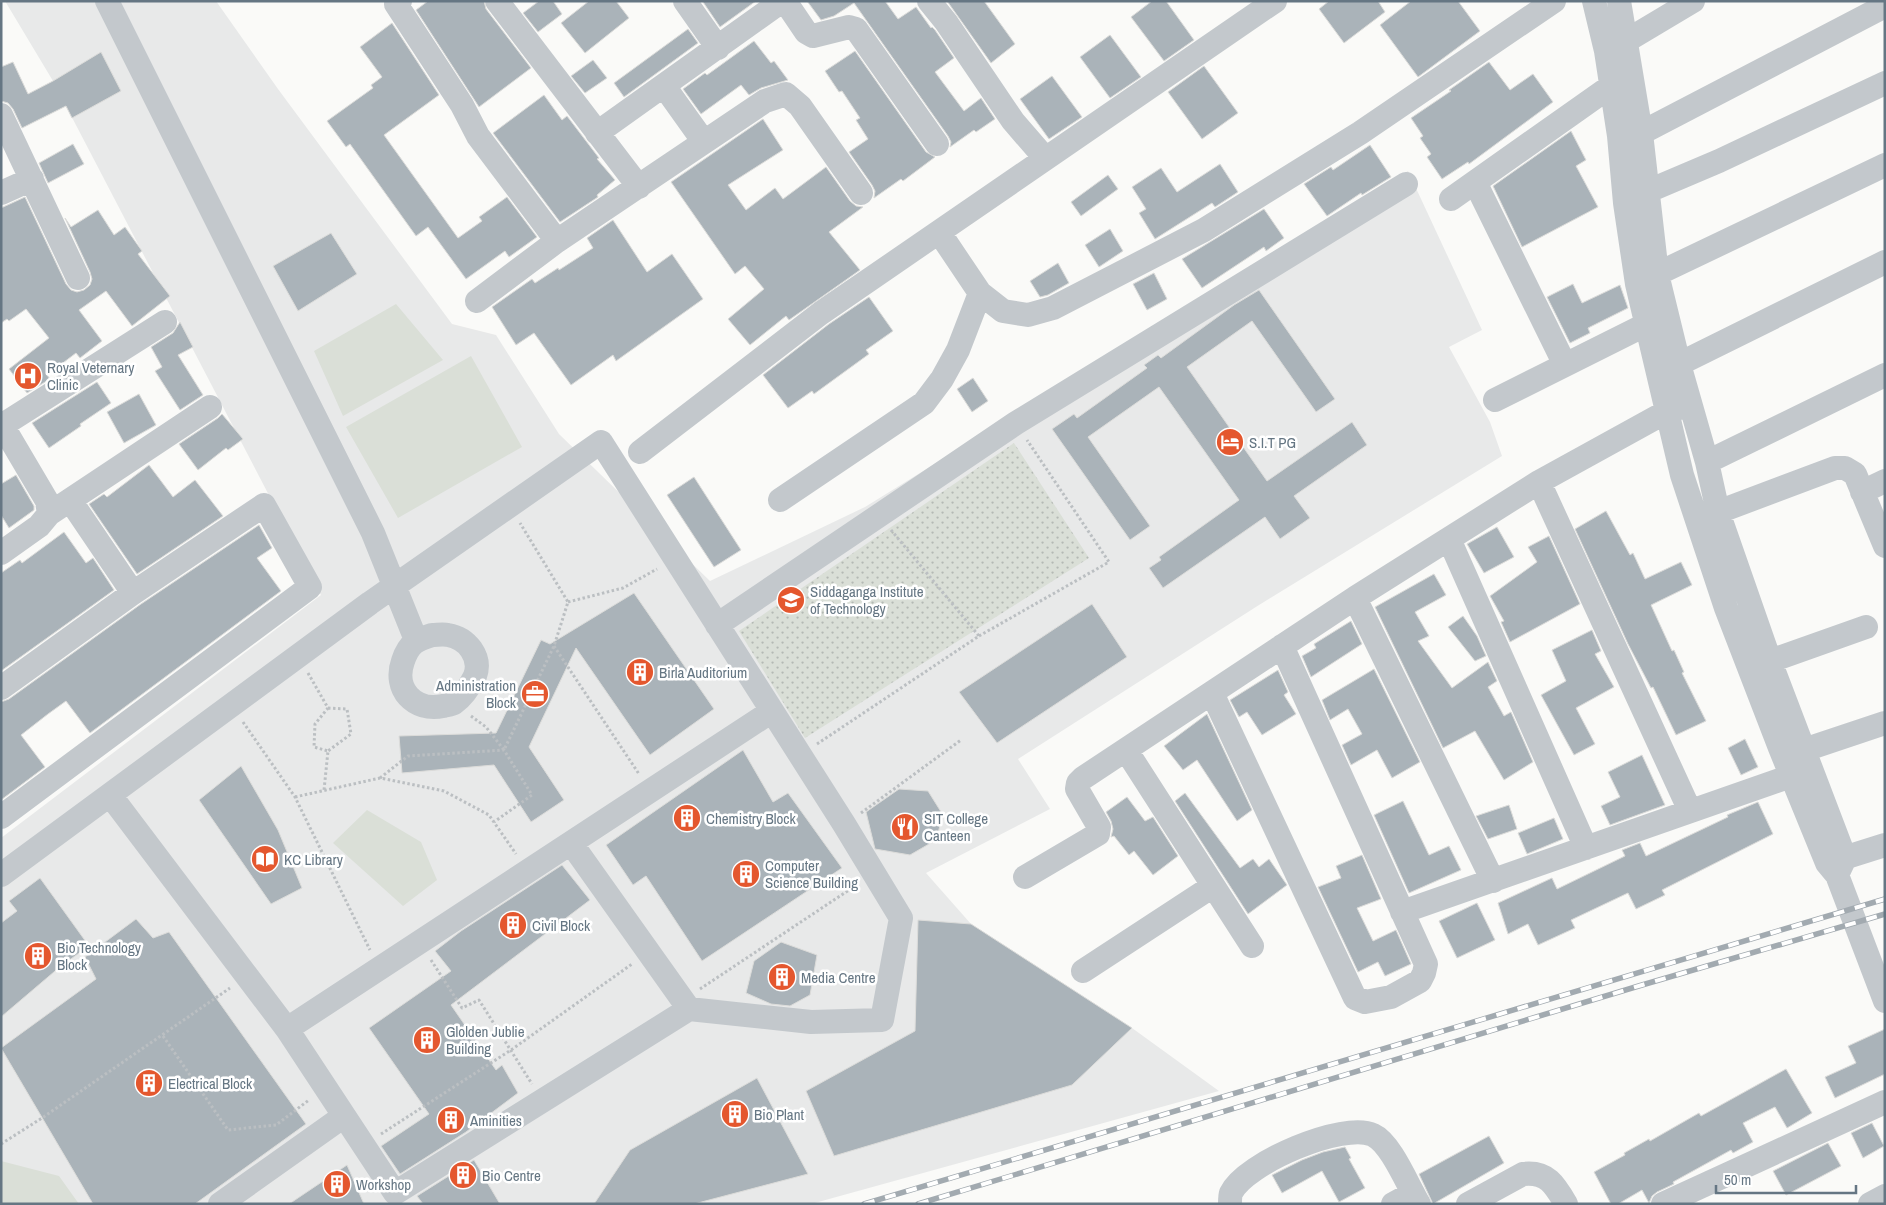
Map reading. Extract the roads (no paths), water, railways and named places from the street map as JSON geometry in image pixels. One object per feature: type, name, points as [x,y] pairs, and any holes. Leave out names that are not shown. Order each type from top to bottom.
[{"type":"street","points":[[107,1],[373,533],[416,640]]},
{"type":"street","points":[[400,1],[396,4],[462,105],[478,136],[557,241]]},
{"type":"street","points":[[497,1],[544,60],[639,187]]},
{"type":"street","points":[[685,1],[718,48]]},
{"type":"street","points":[[597,132],[784,1],[806,32],[813,36],[849,27],[856,29],[937,144]]},
{"type":"street","points":[[929,1],[946,22],[1013,121],[1046,158]]},
{"type":"street","points":[[640,452],[821,313],[1275,1]]},
{"type":"street","points":[[939,232],[980,293],[1003,312],[1028,314],[1053,308],[1204,230],[1360,132],[1554,1]]},
{"type":"street","points":[[1594,1],[1606,51],[1611,86],[1630,134],[1646,192],[1657,274],[1679,364],[1707,462],[1718,512],[1770,661],[1804,750],[1836,865],[1885,1001]]},
{"type":"street","points":[[1626,41],[1693,1]]},
{"type":"street","points":[[1620,2],[1626,41],[1630,134],[1625,203],[1637,284],[1666,412],[1682,475],[1726,608],[1791,776],[1836,865]]},
{"type":"street","points":[[1630,134],[1885,6]]},
{"type":"street","points":[[1646,192],[1718,161],[1885,83]]},
{"type":"street","points":[[664,86],[704,142]]},
{"type":"street","points":[[1451,199],[1611,86]]},
{"type":"street","points":[[477,301],[557,241],[704,142],[766,101],[786,94],[800,106],[861,193]]},
{"type":"street","points":[[1,115],[78,278]]},
{"type":"street","points":[[1657,274],[1885,164]]},
{"type":"street","points":[[1,193],[32,179]]},
{"type":"street","points":[[1475,182],[1565,365]]},
{"type":"street","points":[[718,625],[1016,423],[1406,184]]},
{"type":"street","points":[[1679,364],[1885,262]]},
{"type":"street","points":[[780,500],[924,403],[942,379],[958,350],[980,293]]},
{"type":"street","points":[[49,514],[47,501],[2,425],[165,322]]},
{"type":"street","points":[[1495,400],[1647,324]]},
{"type":"street","points":[[1707,462],[1885,375]]},
{"type":"street","points":[[1026,877],[1098,834],[1099,827],[1077,789],[1078,783],[1083,778],[1355,598],[1539,482],[1666,412],[1690,404]]},
{"type":"street","points":[[1,553],[39,526],[49,514],[210,407]]},
{"type":"street","points":[[1,875],[394,586],[601,442],[901,918],[882,1020],[810,1022],[686,1004],[542,1101],[395,1193],[283,1023]]},
{"type":"street","points":[[1718,512],[1835,468],[1845,468],[1856,474],[1885,546]]},
{"type":"street","points":[[1862,492],[1885,481]]},
{"type":"street","points":[[1539,482],[1690,811]]},
{"type":"street","points":[[70,500],[133,593]]},
{"type":"street","points":[[1,688],[133,593],[264,505],[310,587],[1,817]]},
{"type":"street","points":[[1449,539],[1586,848]]},
{"type":"street","points":[[1355,598],[1493,881]]},
{"type":"street","points":[[1770,661],[1866,627]]},
{"type":"street","points":[[432,635],[448,635],[463,641],[472,649],[477,662],[476,672],[470,687],[453,704],[434,708],[417,704],[406,694],[400,683],[401,667],[406,652],[416,640],[432,635]]},
{"type":"street","points":[[1212,693],[1356,998],[1365,1002],[1391,997],[1420,981],[1426,964],[1282,646]]},
{"type":"street","points":[[110,795],[287,1029],[772,711]]},
{"type":"street","points":[[1804,750],[1885,723]]},
{"type":"street","points":[[1126,750],[1252,946]]},
{"type":"street","points":[[1402,912],[1791,776]]},
{"type":"street","points":[[571,844],[686,1004]]},
{"type":"street","points":[[1836,865],[1885,845]]},
{"type":"street","points":[[1083,971],[1213,886]]},
{"type":"street","points":[[1663,1204],[1885,1102]]},
{"type":"street","points":[[220,1204],[344,1116]]},
{"type":"street","points":[[1230,1204],[1230,1194],[1239,1183],[1264,1163],[1322,1137],[1347,1133],[1371,1133],[1379,1138],[1387,1147],[1408,1200]]},
{"type":"street","points":[[1468,1204],[1523,1174],[1529,1173],[1539,1174],[1547,1178],[1556,1187],[1566,1204]]},
{"type":"street","points":[[1870,1204],[1885,1196]]},
{"type":"railway","points":[[864,1204],[1885,899]]},
{"type":"railway","points":[[918,1204],[1642,985],[1885,914]]},
{"type":"place","name":"Royal Veternary Clinic","points":[[28,376]]},
{"type":"place","name":"S.I.T PG","points":[[1230,442]]},
{"type":"place","name":"Siddaganga Institute of Technology","points":[[791,600]]},
{"type":"place","name":"Birla Auditorium","points":[[640,672]]},
{"type":"place","name":"Administration Block","points":[[535,694]]},
{"type":"place","name":"Chemistry Block","points":[[687,818]]},
{"type":"place","name":"SIT College Canteen","points":[[905,827]]},
{"type":"place","name":"KC Library","points":[[265,859]]},
{"type":"place","name":"Computer Science Building","points":[[746,874]]},
{"type":"place","name":"Civil Block","points":[[513,925]]},
{"type":"place","name":"Bio Technology Block","points":[[38,956]]},
{"type":"place","name":"Media Centre","points":[[782,977]]},
{"type":"place","name":"Glolden Jublie Building","points":[[427,1040]]},
{"type":"place","name":"Electrical Block","points":[[149,1083]]},
{"type":"place","name":"Bio Plant","points":[[735,1114]]},
{"type":"place","name":"Aminities","points":[[451,1120]]},
{"type":"place","name":"Bio Centre","points":[[463,1175]]},
{"type":"place","name":"Workshop","points":[[337,1184]]}]
